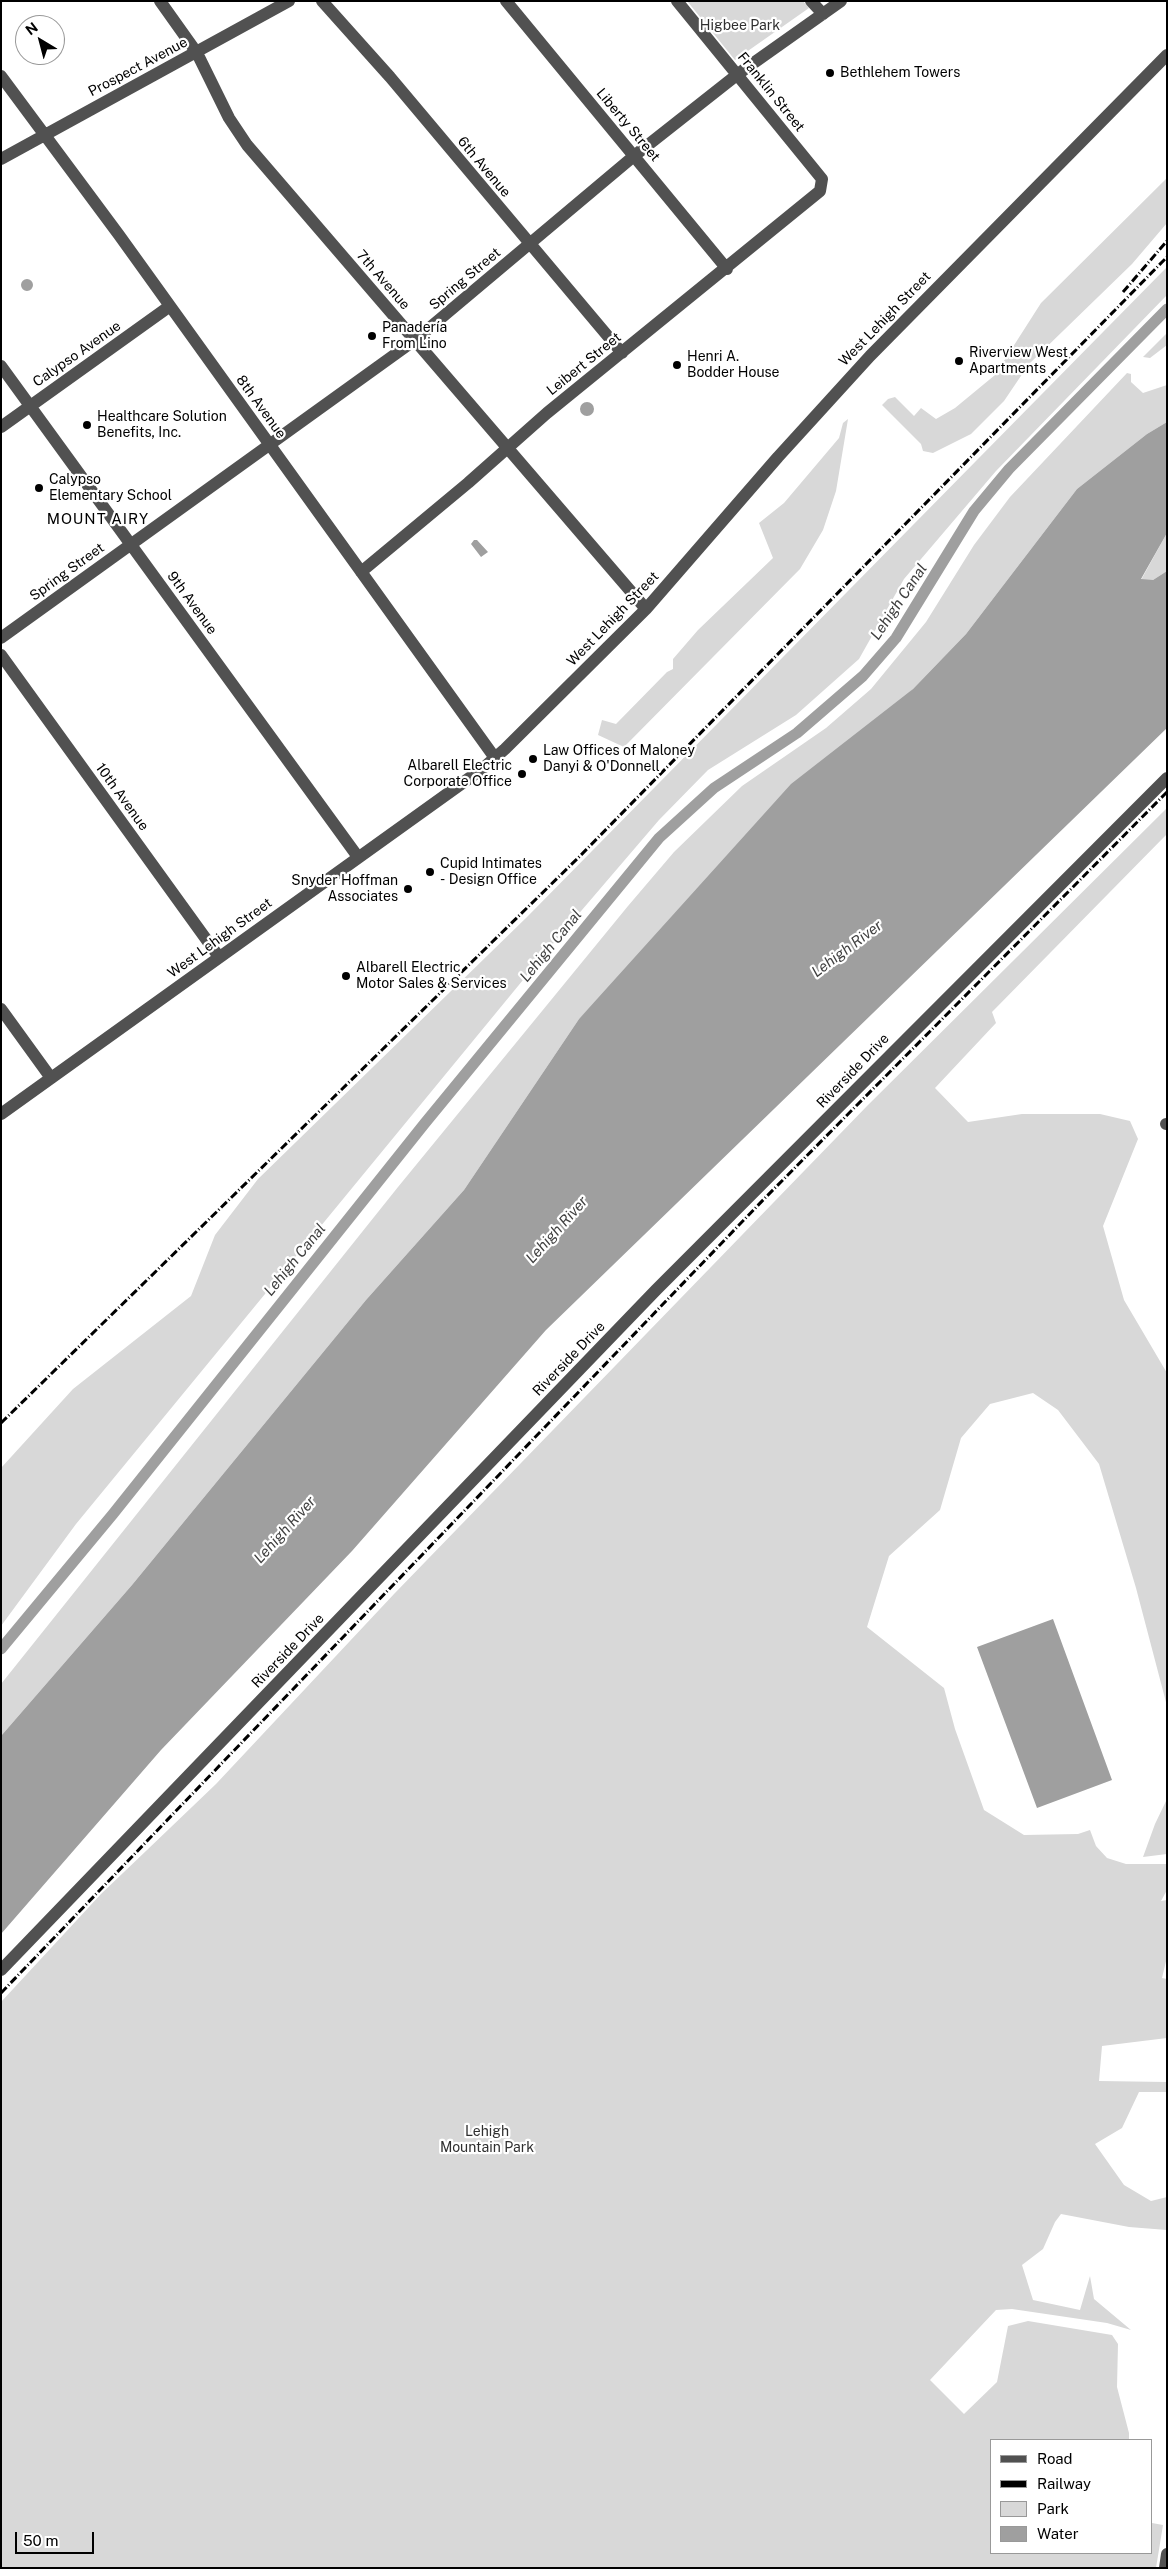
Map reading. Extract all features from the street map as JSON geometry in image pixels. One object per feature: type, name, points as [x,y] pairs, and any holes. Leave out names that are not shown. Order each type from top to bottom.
[{"type":"street","name":"7th Avenue","points":[[160,1],[197,53],[238,133],[646,609]]},
{"type":"street","name":"Prospect Avenue","points":[[1,159],[289,1]]},
{"type":"street","name":"6th Avenue","points":[[322,1],[390,77],[622,353]]},
{"type":"street","name":"Liberty Street","points":[[506,1],[727,269]]},
{"type":"street","name":"Franklin Street","points":[[677,1],[822,179]]},
{"type":"street","points":[[811,1],[823,14]]},
{"type":"street","name":"Spring Street","points":[[1,638],[415,340],[634,156],[738,74],[842,1]]},
{"type":"street","name":"West Lehigh Street","points":[[1,1114],[495,758],[646,609],[778,457],[870,356],[1167,55]]},
{"type":"street","name":"8th Avenue","points":[[1,76],[170,306],[495,758]]},
{"type":"street","name":"Leibert Street","points":[[361,572],[507,448],[817,194],[822,179]]},
{"type":"street","name":"Calypso Avenue","points":[[1,427],[170,306]]},
{"type":"street","name":"9th Avenue","points":[[1,366],[358,857]]},
{"type":"street","name":"10th Avenue","points":[[1,654],[220,956]]},
{"type":"street","name":"Riverside Drive","points":[[1,1970],[650,1297],[1167,778]]},
{"type":"street","points":[[1,1009],[51,1078]]},
{"type":"street","points":[[1165,2568],[1167,2554]]},
{"type":"green space","name":"Higbee Park","points":[[687,1],[803,1],[809,8],[735,60]]},
{"type":"green space","points":[[1167,178],[1167,223],[1132,264],[1029,364],[1004,401],[971,434],[933,453],[923,451],[921,444],[882,405],[888,399],[895,397],[914,416],[921,408],[936,419],[955,408],[995,375],[1041,303]]},
{"type":"green space","points":[[1167,267],[1167,295],[996,471],[904,579],[859,659],[796,715],[708,770],[659,820],[546,952],[76,1524],[1,1626],[1,1468],[73,1389],[191,1296],[215,1235],[258,1179],[527,917]]},
{"type":"green space","points":[[1167,333],[1167,345],[1150,358],[1143,357]]},
{"type":"green space","points":[[1127,373],[1131,374],[1131,382],[1143,393],[1167,385],[1167,422],[1147,434],[1077,489],[966,634],[913,689],[579,1019],[464,1190],[366,1300],[132,1585],[1,1736],[1,1684],[398,1187],[628,906],[674,852],[742,786],[826,728],[871,689],[926,622],[974,545],[1010,497]]},
{"type":"green space","points":[[848,419],[836,491],[823,530],[800,569],[624,747],[598,735],[602,720],[616,724],[667,672],[673,669],[673,659],[698,630],[773,558],[759,523],[784,503],[839,438],[843,423]]},
{"type":"green space","points":[[1167,533],[1167,571],[1153,580],[1141,580]]},
{"type":"green space","name":"Lehigh Mountain Park","points":[[1167,808],[1167,834],[992,1012],[996,1023],[935,1088],[968,1122],[1022,1114],[1100,1114],[1130,1121],[1138,1139],[1103,1226],[1124,1300],[1167,1373],[1167,1706],[1136,1588],[1099,1464],[1058,1410],[1033,1393],[990,1404],[961,1438],[940,1510],[889,1556],[867,1627],[944,1688],[955,1729],[984,1810],[1024,1835],[1078,1834],[1090,1830],[1096,1846],[1107,1858],[1126,1864],[1167,1864],[1167,1890],[1161,1901],[1167,1900],[1167,1957],[1162,1978],[1167,1979],[1167,2038],[1102,2046],[1099,2081],[1167,2082],[1167,2092],[1139,2092],[1122,2128],[1095,2144],[1124,2185],[1151,2201],[1167,2197],[1167,2230],[1129,2227],[1061,2214],[1055,2222],[1043,2249],[1022,2265],[1033,2300],[1080,2310],[1090,2276],[1094,2299],[1131,2330],[1107,2323],[1012,2309],[996,2310],[930,2380],[964,2414],[997,2382],[1008,2326],[1028,2321],[1112,2335],[1118,2344],[1117,2387],[1129,2439],[990,2439],[990,2554],[1153,2554],[1153,2523],[1163,2525],[1156,2568],[1,2568],[1,2002],[101,1894],[216,1784],[394,1594],[868,1105]]},
{"type":"green space","points":[[1167,1799],[1167,1854],[1143,1857],[1155,1824]]},
{"type":"water","points":[[27,279],[33,285],[27,291],[21,285]]},
{"type":"water","points":[[584,402],[590,402],[594,409],[590,416],[584,416],[580,412],[580,406]]},
{"type":"water","name":"Lehigh River","points":[[1167,422],[1167,533],[1141,579],[1153,580],[1167,571],[1167,728],[546,1330],[352,1551],[161,1750],[1,1934],[1,1736],[132,1585],[366,1300],[464,1190],[579,1019],[791,784],[913,689],[966,634],[1077,489],[1147,434]]},
{"type":"water","points":[[474,540],[477,540],[488,552],[481,557],[471,544]]},
{"type":"water","points":[[1053,1619],[1112,1780],[1037,1808],[977,1647]]},
{"type":"waterway","name":"Lehigh Canal","points":[[1,1649],[113,1514],[425,1123],[659,838],[714,788],[797,733],[863,676],[896,638],[974,511],[1009,469],[1167,309]]},
{"type":"railway","points":[[1123,292],[1167,241]]},
{"type":"railway","points":[[1,1423],[580,856],[1167,257]]},
{"type":"railway","points":[[1,1993],[765,1198],[1167,792]]},
{"type":"place","name":"Bethlehem Towers","points":[[830,73]]},
{"type":"place","name":"Panadería From Lino","points":[[372,336]]},
{"type":"place","name":"Riverview West Apartments","points":[[959,361]]},
{"type":"place","name":"Henri A. Bodder House","points":[[677,365]]},
{"type":"place","name":"Healthcare Solution Benefits, Inc.","points":[[87,425]]},
{"type":"place","name":"Calypso Elementary School","points":[[39,488]]},
{"type":"place","name":"Law Offices of Maloney Danyi & O'Donnell","points":[[533,759]]},
{"type":"place","name":"Albarell Electric Corporate Office","points":[[522,774]]},
{"type":"place","name":"Cupid Intimates - Design Office","points":[[430,872]]},
{"type":"place","name":"Snyder Hoffman Associates","points":[[408,889]]},
{"type":"place","name":"Albarell Electric Motor Sales & Services","points":[[346,976]]},
{"type":"district","name":"MOUNT AIRY","points":[[98,519]]}]
